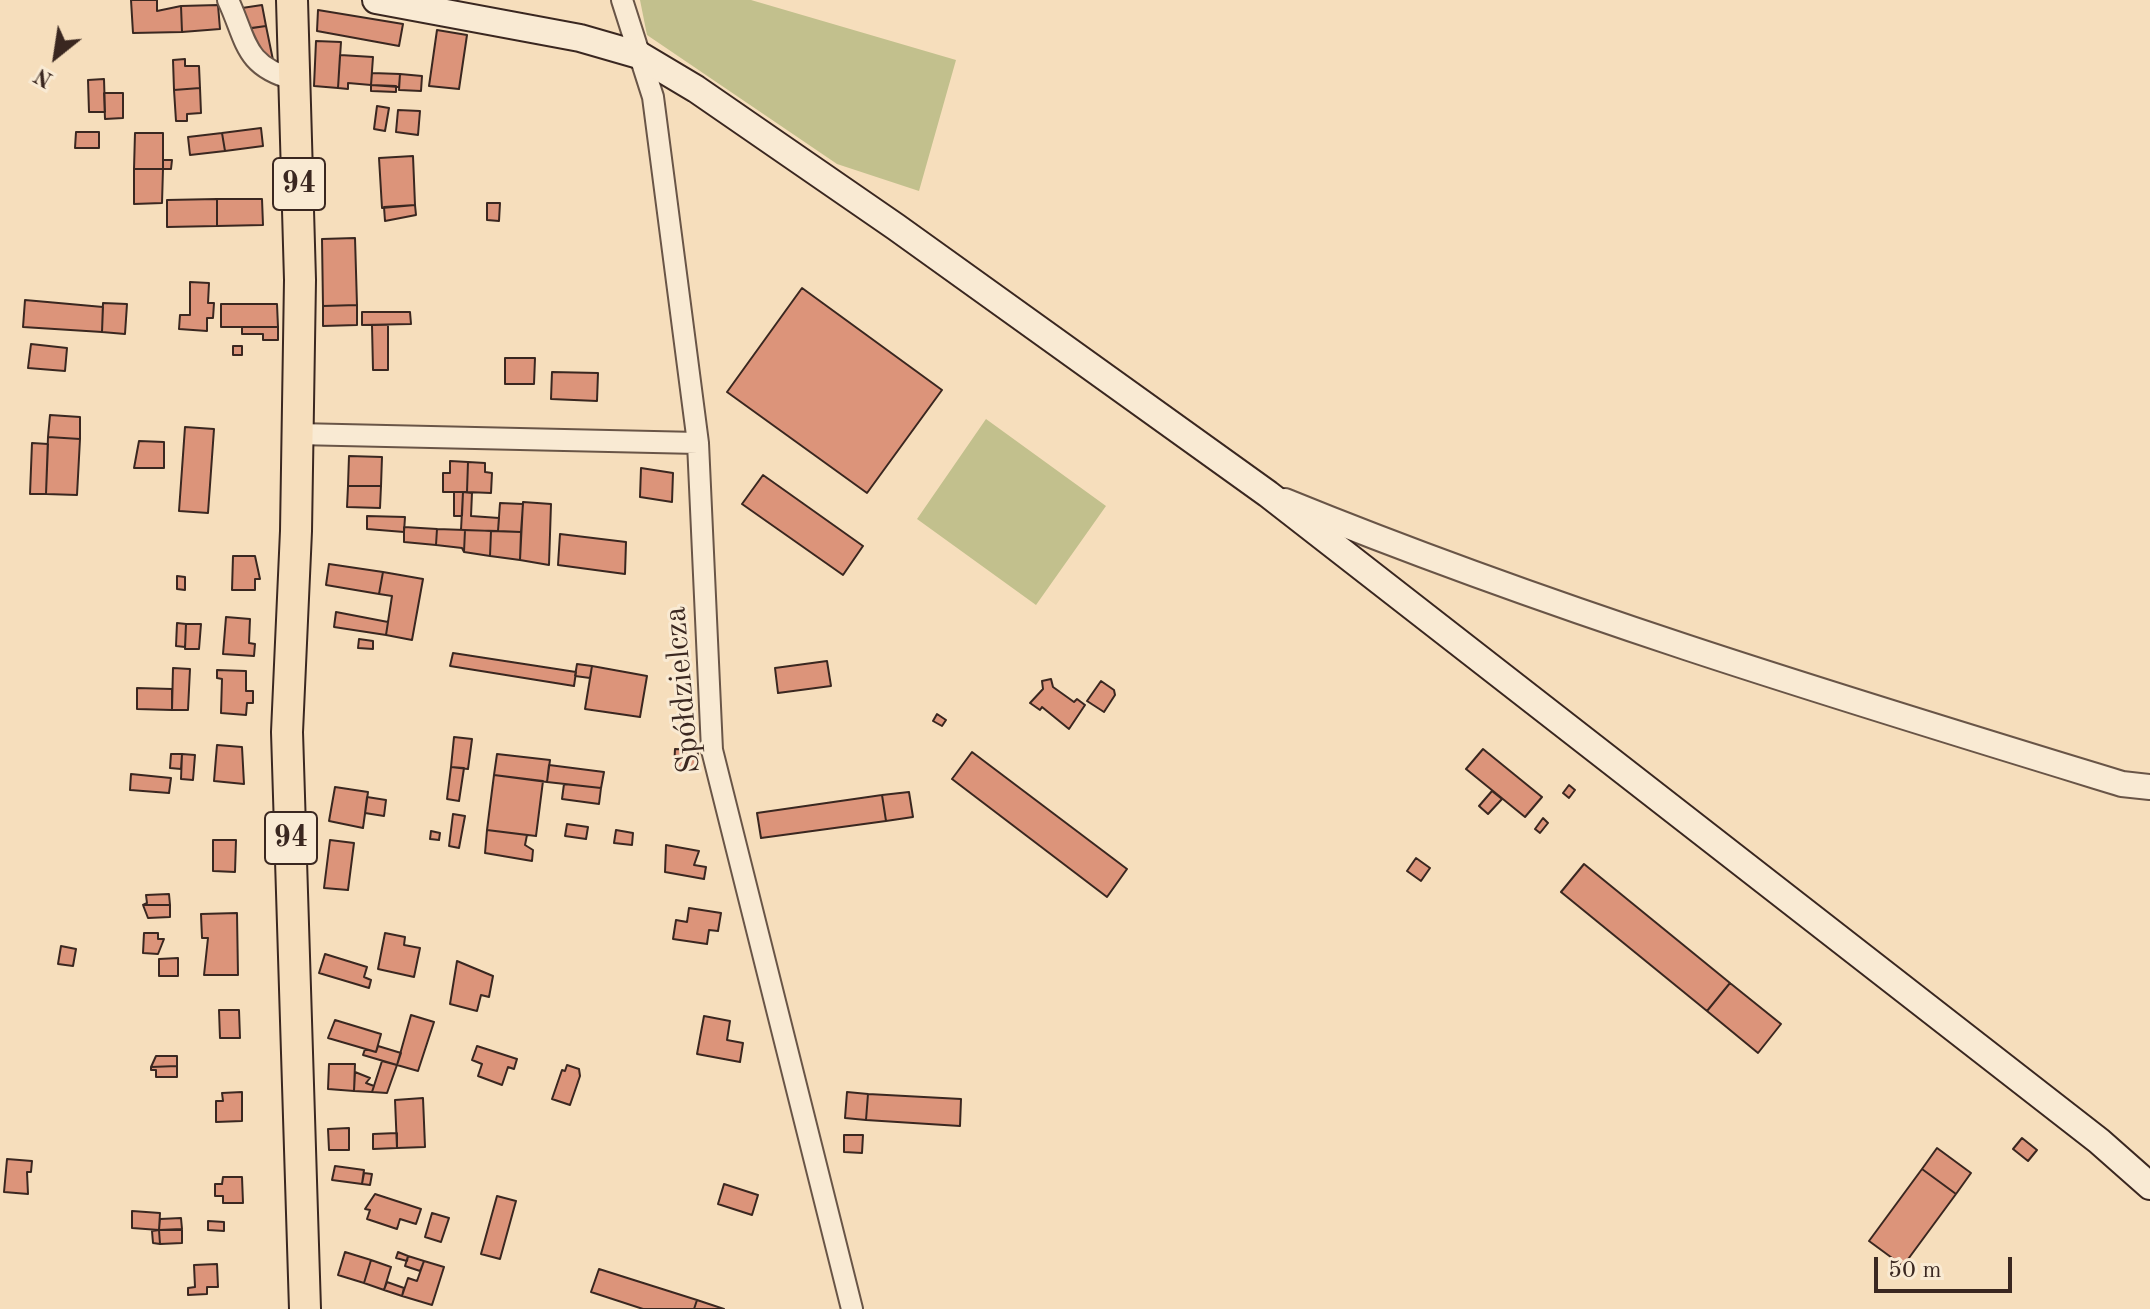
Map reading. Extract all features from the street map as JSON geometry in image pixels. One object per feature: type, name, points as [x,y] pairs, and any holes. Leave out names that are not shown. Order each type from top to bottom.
[{"type":"main road","name":"94","points":[[292,0],[300,280],[287,732],[308,1308]]},
{"type":"main road","points":[[376,0],[580,38],[639,55],[896,227],[1268,494],[2074,1121],[2150,1186]]},
{"type":"street","points":[[228,0],[253,59],[264,70],[293,79]]},
{"type":"street","name":"Spółdzielcza","points":[[622,0],[653,97],[698,443],[712,750],[852,1309]]},
{"type":"street","points":[[297,434],[698,443]]},
{"type":"street","points":[[1268,494],[1414,553],[1870,707],[2122,784],[2150,787]]},
{"type":"street","points":[[1383,584],[1390,563],[1399,556],[1414,553]]},
{"type":"shaded area","points":[[640,0],[751,0],[956,60],[919,191],[837,164],[647,35]]},
{"type":"shaded area","points":[[986,419],[1106,506],[1036,605],[917,519]]},
{"type":"building","points":[[131,0],[157,0],[157,11],[181,6],[182,32],[133,33]]},
{"type":"building","points":[[218,5],[220,29],[182,32],[181,6]]},
{"type":"building","points":[[262,5],[266,26],[246,29],[242,8]]},
{"type":"building","points":[[318,10],[403,24],[399,46],[317,31]]},
{"type":"building","points":[[266,26],[273,60],[258,62],[251,28]]},
{"type":"building","points":[[437,30],[467,35],[459,89],[429,86]]},
{"type":"building","points":[[316,41],[341,42],[338,88],[314,86]]},
{"type":"building","points":[[340,55],[373,57],[371,85],[348,83],[348,89],[338,88]]},
{"type":"building","points":[[185,59],[185,66],[199,66],[200,88],[174,90],[173,60]]},
{"type":"building","points":[[372,73],[400,74],[399,87],[371,85]]},
{"type":"building","points":[[400,74],[422,76],[421,91],[399,90]]},
{"type":"building","points":[[104,79],[105,112],[89,112],[88,80]]},
{"type":"building","points":[[371,85],[396,86],[396,92],[371,91]]},
{"type":"building","points":[[200,88],[201,113],[187,114],[187,121],[176,121],[174,90]]},
{"type":"building","points":[[104,93],[123,93],[123,118],[105,119]]},
{"type":"building","points":[[377,106],[389,108],[385,131],[374,129]]},
{"type":"building","points":[[398,110],[420,111],[418,135],[396,132]]},
{"type":"building","points":[[261,128],[263,146],[225,151],[222,133]]},
{"type":"building","points":[[76,132],[99,132],[99,148],[75,148]]},
{"type":"building","points":[[135,133],[163,133],[163,169],[134,169]]},
{"type":"building","points":[[222,133],[225,151],[190,155],[188,137]]},
{"type":"building","points":[[413,156],[415,205],[382,208],[379,158]]},
{"type":"building","points":[[163,160],[172,160],[171,169],[163,169]]},
{"type":"building","points":[[134,169],[163,169],[162,203],[134,204]]},
{"type":"building","points":[[217,199],[262,199],[263,225],[217,226]]},
{"type":"building","points":[[217,199],[217,226],[167,227],[167,200]]},
{"type":"building","points":[[487,203],[500,203],[499,221],[487,220]]},
{"type":"building","points":[[415,205],[416,215],[385,221],[384,207]]},
{"type":"building","points":[[355,238],[357,305],[323,306],[322,239]]},
{"type":"building","points":[[190,282],[209,283],[208,303],[214,303],[213,318],[207,318],[207,331],[179,329],[180,315],[190,315]]},
{"type":"building","points":[[802,288],[942,390],[867,493],[727,392]]},
{"type":"building","points":[[25,300],[103,307],[102,332],[23,327]]},
{"type":"building","points":[[103,303],[127,304],[125,334],[102,332]]},
{"type":"building","points":[[221,304],[277,304],[278,327],[221,327]]},
{"type":"building","points":[[357,305],[357,325],[323,326],[323,306]]},
{"type":"building","points":[[362,312],[410,312],[411,324],[362,325]]},
{"type":"building","points":[[372,325],[388,325],[388,370],[373,370]]},
{"type":"building","points":[[242,327],[278,327],[278,340],[263,340],[263,334],[242,334]]},
{"type":"building","points":[[31,344],[67,348],[65,371],[28,368]]},
{"type":"building","points":[[233,346],[242,346],[242,355],[233,355]]},
{"type":"building","points":[[505,358],[535,358],[534,384],[505,384]]},
{"type":"building","points":[[552,372],[598,373],[597,401],[551,399]]},
{"type":"building","points":[[50,415],[80,417],[80,439],[48,437]]},
{"type":"building","points":[[185,427],[214,429],[208,513],[179,511]]},
{"type":"building","points":[[48,437],[80,439],[77,495],[46,494]]},
{"type":"building","points":[[139,441],[164,442],[164,468],[134,468]]},
{"type":"building","points":[[32,443],[48,444],[46,494],[30,494]]},
{"type":"building","points":[[349,456],[382,457],[381,486],[348,486]]},
{"type":"building","points":[[450,461],[468,462],[467,492],[443,492],[443,473],[450,473]]},
{"type":"building","points":[[468,462],[485,463],[485,472],[492,473],[491,493],[467,492]]},
{"type":"building","points":[[641,468],[673,473],[672,502],[640,497]]},
{"type":"building","points":[[763,475],[863,546],[843,575],[742,504]]},
{"type":"building","points":[[348,486],[381,486],[380,508],[347,507]]},
{"type":"building","points":[[454,492],[463,492],[462,516],[454,516]]},
{"type":"building","points":[[463,492],[472,493],[471,516],[499,518],[498,531],[461,530]]},
{"type":"building","points":[[523,502],[551,504],[549,565],[520,560]]},
{"type":"building","points":[[500,503],[523,504],[521,532],[498,531]]},
{"type":"building","points":[[367,516],[405,517],[404,532],[367,529]]},
{"type":"building","points":[[404,527],[437,529],[436,545],[404,542]]},
{"type":"building","points":[[437,529],[465,530],[464,552],[462,548],[436,545]]},
{"type":"building","points":[[465,530],[491,531],[490,556],[464,552]]},
{"type":"building","points":[[491,531],[521,532],[520,560],[490,556]]},
{"type":"building","points":[[560,534],[626,542],[625,574],[558,565]]},
{"type":"building","points":[[233,556],[255,556],[260,579],[255,579],[255,590],[232,590]]},
{"type":"building","points":[[329,564],[383,572],[379,594],[326,585]]},
{"type":"building","points":[[383,572],[423,579],[412,640],[386,635],[392,596],[379,594]]},
{"type":"building","points":[[177,576],[185,577],[185,590],[177,589]]},
{"type":"building","points":[[336,612],[388,622],[386,635],[334,627]]},
{"type":"building","points":[[226,617],[250,619],[249,643],[255,644],[254,656],[223,654]]},
{"type":"building","points":[[177,623],[186,624],[185,647],[176,646]]},
{"type":"building","points":[[186,624],[201,624],[199,649],[185,649]]},
{"type":"building","points":[[359,639],[373,641],[373,649],[358,648]]},
{"type":"building","points":[[453,653],[576,672],[574,686],[450,666]]},
{"type":"building","points":[[827,661],[831,686],[778,693],[775,668]]},
{"type":"building","points":[[577,664],[592,666],[590,678],[575,676]]},
{"type":"building","points":[[592,666],[647,676],[640,717],[585,709]]},
{"type":"building","points":[[173,668],[190,669],[188,710],[172,710]]},
{"type":"building","points":[[217,670],[246,671],[246,691],[253,691],[253,703],[247,703],[246,715],[221,713],[222,679],[217,678]]},
{"type":"building","points":[[1051,679],[1053,687],[1074,702],[1077,699],[1085,705],[1069,729],[1042,707],[1040,710],[1030,703],[1043,689],[1042,681]]},
{"type":"building","points":[[1101,681],[1114,690],[1115,695],[1104,712],[1087,701]]},
{"type":"building","points":[[137,688],[172,689],[172,710],[137,709]]},
{"type":"building","points":[[937,714],[946,720],[942,726],[933,721]]},
{"type":"building","points":[[454,737],[472,739],[468,769],[451,767]]},
{"type":"building","points":[[217,745],[242,747],[244,784],[214,781]]},
{"type":"building","points":[[675,749],[698,750],[697,770],[674,769]]},
{"type":"building","points":[[1483,749],[1542,797],[1525,817],[1466,769]]},
{"type":"building","points":[[972,752],[1127,869],[1107,897],[952,779]]},
{"type":"building","points":[[171,754],[182,754],[181,769],[170,768]]},
{"type":"building","points":[[182,754],[195,755],[193,780],[181,779]]},
{"type":"building","points":[[497,754],[550,760],[547,782],[494,775]]},
{"type":"building","points":[[549,765],[604,772],[601,788],[547,782]]},
{"type":"building","points":[[451,767],[464,768],[459,801],[447,799]]},
{"type":"building","points":[[131,774],[171,778],[169,793],[130,790]]},
{"type":"building","points":[[494,775],[543,781],[536,836],[487,830]]},
{"type":"building","points":[[564,784],[601,788],[599,804],[562,799]]},
{"type":"building","points":[[1569,785],[1575,790],[1569,798],[1563,793]]},
{"type":"building","points":[[335,787],[368,792],[363,828],[329,821]]},
{"type":"building","points":[[1492,791],[1502,799],[1488,814],[1479,806]]},
{"type":"building","points":[[909,792],[913,817],[886,821],[882,795]]},
{"type":"building","points":[[882,795],[886,821],[761,838],[757,813]]},
{"type":"building","points":[[367,797],[386,800],[384,816],[365,813]]},
{"type":"building","points":[[453,814],[465,816],[459,848],[449,846]]},
{"type":"building","points":[[1543,818],[1548,823],[1540,833],[1535,829]]},
{"type":"building","points":[[567,824],[588,827],[586,839],[565,836]]},
{"type":"building","points":[[487,830],[527,835],[525,845],[533,850],[532,861],[485,853]]},
{"type":"building","points":[[616,830],[633,833],[632,845],[614,843]]},
{"type":"building","points":[[431,831],[440,833],[439,840],[430,839]]},
{"type":"building","points":[[213,840],[236,840],[235,872],[213,871]]},
{"type":"building","points":[[330,840],[354,843],[348,890],[324,888]]},
{"type":"building","points":[[666,845],[699,851],[694,865],[706,867],[704,879],[665,872]]},
{"type":"building","points":[[1416,858],[1430,868],[1421,881],[1407,871]]},
{"type":"building","points":[[1584,864],[1730,983],[1707,1011],[1561,892]]},
{"type":"building","points":[[169,894],[170,905],[143,905],[147,903],[146,895]]},
{"type":"building","points":[[143,905],[170,905],[170,917],[148,918]]},
{"type":"building","points":[[689,908],[721,913],[718,931],[709,930],[707,944],[673,939],[676,920],[687,922]]},
{"type":"building","points":[[237,913],[238,975],[204,975],[208,938],[202,938],[201,914]]},
{"type":"building","points":[[144,933],[158,933],[158,939],[164,939],[158,954],[143,953]]},
{"type":"building","points":[[385,933],[405,937],[404,945],[420,948],[414,977],[378,969]]},
{"type":"building","points":[[61,946],[76,949],[73,966],[58,964]]},
{"type":"building","points":[[325,954],[367,967],[364,977],[371,980],[369,988],[319,973]]},
{"type":"building","points":[[178,958],[178,976],[159,976],[159,959]]},
{"type":"building","points":[[457,961],[493,976],[489,997],[481,995],[477,1011],[450,1004]]},
{"type":"building","points":[[1730,983],[1781,1024],[1758,1053],[1707,1011]]},
{"type":"building","points":[[219,1010],[239,1010],[240,1038],[220,1038]]},
{"type":"building","points":[[411,1015],[434,1022],[418,1071],[397,1065]]},
{"type":"building","points":[[704,1016],[730,1021],[727,1040],[743,1043],[740,1062],[697,1054]]},
{"type":"building","points":[[335,1020],[381,1034],[376,1052],[328,1038]]},
{"type":"building","points":[[378,1046],[401,1053],[397,1065],[363,1055],[365,1049],[376,1052]]},
{"type":"building","points":[[477,1046],[517,1059],[514,1069],[508,1067],[502,1085],[478,1076],[482,1064],[472,1060]]},
{"type":"building","points":[[156,1056],[177,1056],[177,1066],[151,1067]]},
{"type":"building","points":[[382,1061],[397,1065],[387,1093],[372,1092]]},
{"type":"building","points":[[329,1064],[355,1064],[354,1091],[328,1089]]},
{"type":"building","points":[[567,1065],[579,1069],[580,1076],[570,1105],[552,1099],[562,1070],[565,1071]]},
{"type":"building","points":[[177,1066],[177,1077],[156,1077],[156,1070],[151,1070],[151,1067]]},
{"type":"building","points":[[355,1072],[370,1078],[366,1083],[374,1086],[372,1092],[354,1091]]},
{"type":"building","points":[[242,1092],[242,1121],[216,1122],[216,1101],[223,1101],[222,1093]]},
{"type":"building","points":[[847,1092],[868,1094],[866,1120],[845,1118]]},
{"type":"building","points":[[868,1094],[961,1099],[960,1126],[866,1120]]},
{"type":"building","points":[[423,1098],[425,1147],[397,1148],[395,1100]]},
{"type":"building","points":[[349,1128],[349,1150],[329,1150],[328,1129]]},
{"type":"building","points":[[397,1133],[397,1148],[373,1149],[373,1134]]},
{"type":"building","points":[[844,1135],[863,1135],[862,1153],[844,1152]]},
{"type":"building","points":[[2022,1138],[2037,1150],[2028,1161],[2013,1149]]},
{"type":"building","points":[[1937,1148],[1971,1173],[1956,1194],[1922,1169]]},
{"type":"building","points":[[7,1159],[32,1161],[31,1172],[27,1172],[28,1194],[4,1192]]},
{"type":"building","points":[[335,1166],[364,1170],[362,1184],[332,1180]]},
{"type":"building","points":[[1922,1169],[1956,1194],[1903,1266],[1869,1241]]},
{"type":"building","points":[[364,1173],[372,1174],[370,1185],[362,1184]]},
{"type":"building","points":[[223,1177],[242,1177],[243,1203],[223,1203],[223,1196],[215,1196],[215,1184],[222,1184]]},
{"type":"building","points":[[724,1184],[758,1195],[752,1215],[718,1204]]},
{"type":"building","points":[[375,1194],[421,1209],[416,1224],[400,1219],[397,1229],[367,1219],[370,1210],[365,1209]]},
{"type":"building","points":[[497,1196],[516,1201],[500,1259],[481,1254]]},
{"type":"building","points":[[132,1211],[160,1213],[159,1230],[132,1228]]},
{"type":"building","points":[[432,1213],[449,1218],[441,1242],[425,1237]]},
{"type":"building","points":[[181,1218],[182,1229],[159,1230],[160,1219]]},
{"type":"building","points":[[208,1221],[224,1222],[224,1231],[208,1230]]},
{"type":"building","points":[[159,1230],[160,1244],[153,1243],[152,1231]]},
{"type":"building","points":[[159,1230],[182,1230],[182,1243],[160,1244]]},
{"type":"building","points":[[345,1252],[371,1260],[364,1283],[338,1275]]},
{"type":"building","points":[[398,1252],[408,1256],[407,1261],[396,1258]]},
{"type":"building","points":[[408,1256],[424,1261],[420,1271],[405,1266]]},
{"type":"building","points":[[371,1260],[391,1267],[384,1290],[364,1283]]},
{"type":"building","points":[[424,1261],[444,1267],[432,1305],[402,1296],[408,1278],[417,1281]]},
{"type":"building","points":[[217,1264],[218,1287],[207,1287],[207,1294],[188,1295],[188,1288],[195,1287],[194,1265]]},
{"type":"building","points":[[599,1269],[697,1300],[694,1309],[643,1309],[591,1292]]},
{"type":"building","points":[[387,1282],[404,1288],[402,1296],[384,1290]]},
{"type":"building","points":[[697,1300],[724,1309],[694,1309]]}]
